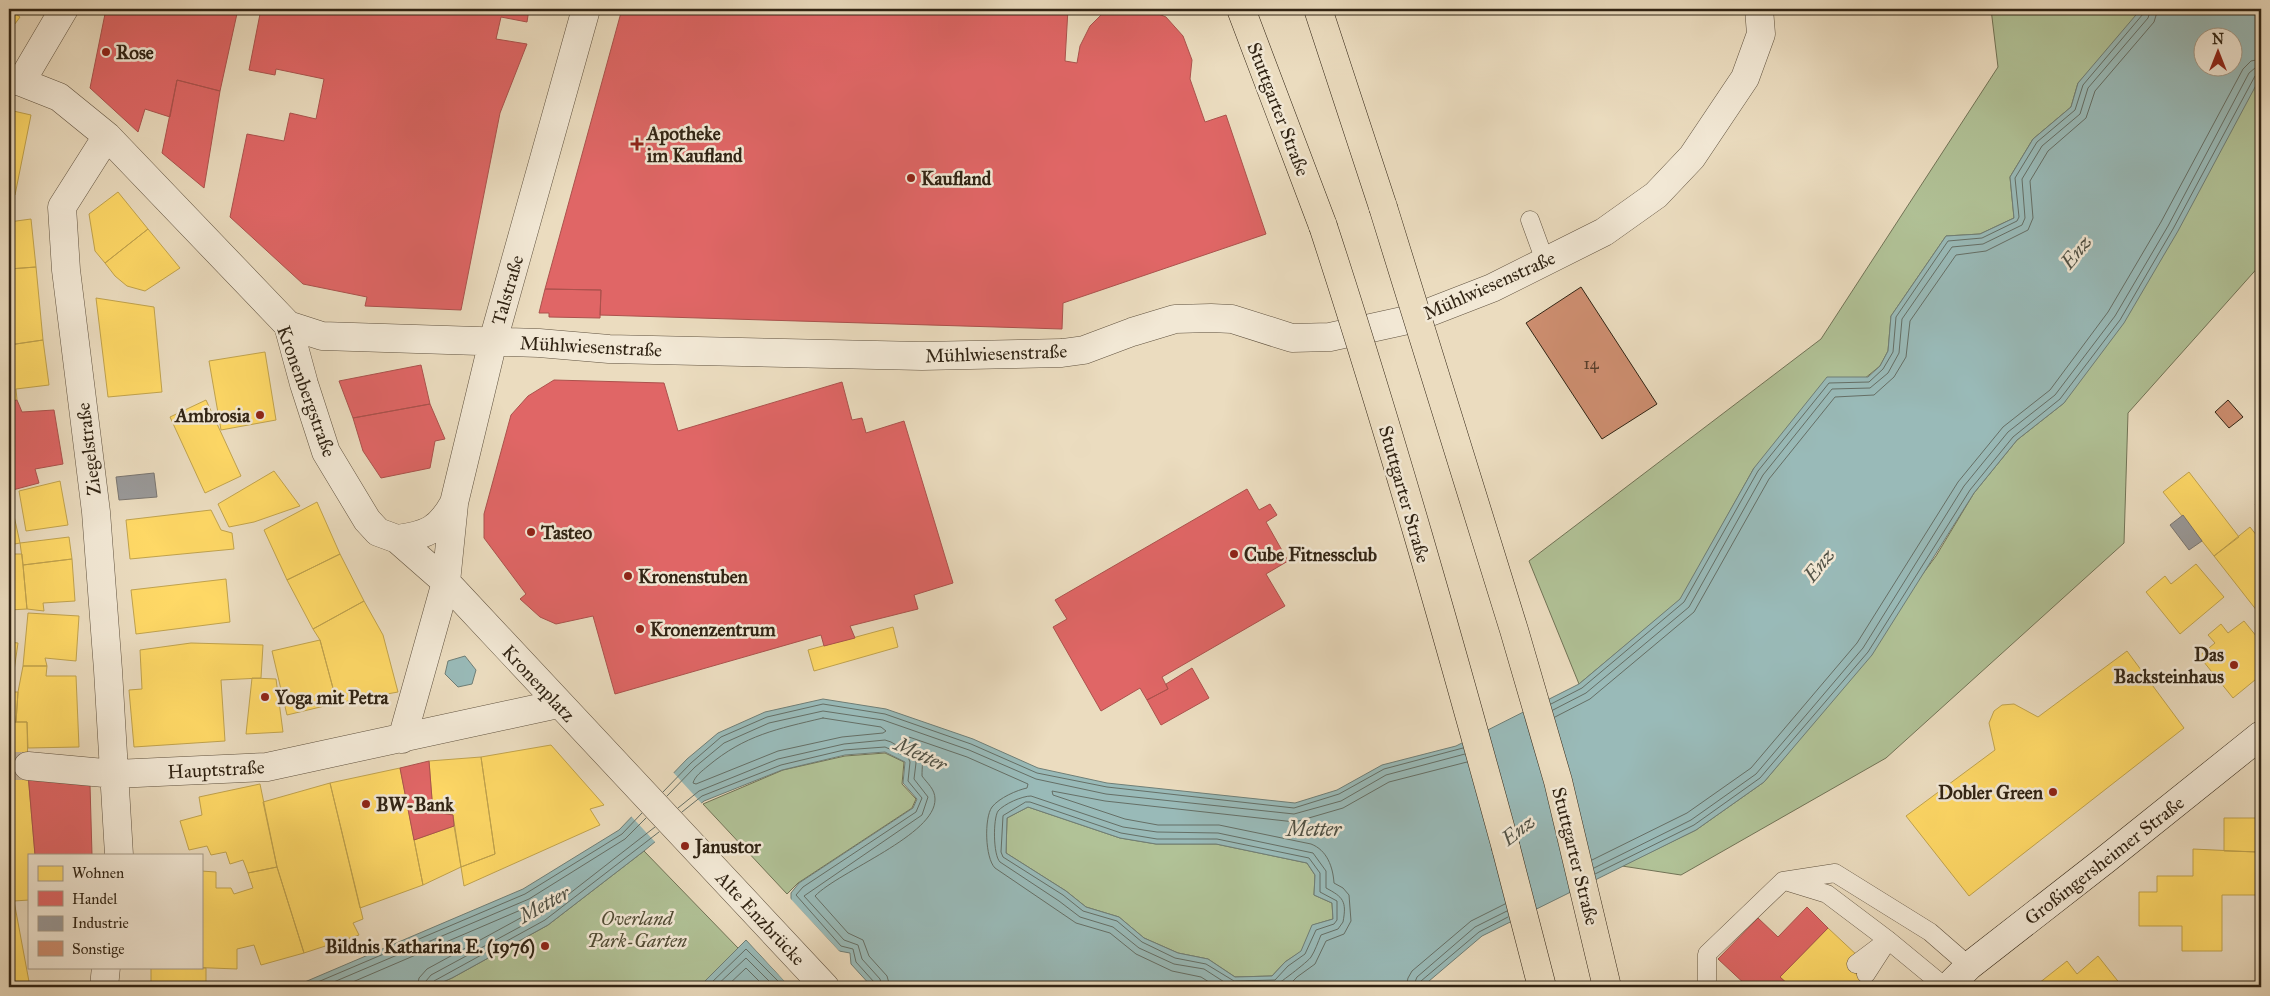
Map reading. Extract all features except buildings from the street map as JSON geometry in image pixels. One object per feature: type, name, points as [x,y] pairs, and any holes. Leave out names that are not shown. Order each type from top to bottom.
[{"type":"main road","name":"Stuttgarter Straße","points":[[1241,9],[1323,226],[1352,314],[1455,661],[1542,987]]},
{"type":"main road","name":"Stuttgarter Straße","points":[[1318,9],[1383,207],[1511,620],[1555,772],[1607,987]]},
{"type":"street","points":[[15,81],[64,9]]},
{"type":"street","name":"Talstraße","points":[[396,539],[430,532],[445,520],[454,503],[493,341],[586,9]]},
{"type":"street","name":"Mühlwiesenstraße","points":[[288,325],[322,336],[493,341],[610,348],[922,356],[1062,354],[1084,350],[1132,332],[1175,320],[1211,318],[1232,320],[1292,338],[1315,339],[1412,320],[1492,288],[1604,232],[1656,195],[1692,157],[1745,78],[1761,34],[1759,9]]},
{"type":"street","name":"Kronenbergstraße","points":[[15,81],[60,97],[107,136],[288,325],[304,384],[326,452],[367,520],[378,532],[396,539]]},
{"type":"street","name":"Ziegelstraße","points":[[107,136],[62,207],[66,270],[96,512],[105,623],[119,854]]},
{"type":"street","points":[[402,739],[446,582],[454,503]]},
{"type":"street","name":"Kronenplatz","points":[[396,539],[446,582],[558,704],[634,783]]},
{"type":"street","name":"Hauptstraße","points":[[28,766],[115,774],[267,767],[558,704]]},
{"type":"street","name":"Großingersheimer Straße","points":[[1947,987],[1969,966],[2261,735]]},
{"type":"street","name":"Alte Enzbrücke","points":[[634,783],[826,987]]},
{"type":"street","points":[[104,987],[106,968]]},
{"type":"lane","points":[[1530,220],[1545,261]]},
{"type":"lane","points":[[1709,987],[1706,985],[1707,954],[1783,881],[1835,873],[1930,932],[1969,966]]},
{"type":"lane","points":[[1783,881],[1827,894],[1947,987]]},
{"type":"lane","points":[[1861,969],[1888,940]]},
{"type":"green space","points":[[1991,9],[2148,9],[2078,83],[2071,107],[2033,139],[2010,177],[2014,218],[1980,234],[1946,236],[1891,316],[1888,351],[1880,366],[1754,468],[1681,599],[1579,684],[1529,561],[1821,339],[1998,67]]},
{"type":"green space","points":[[2261,76],[2261,264],[2128,413],[2124,543],[1886,758],[1681,875],[1622,866],[1696,830],[1764,782],[1808,729],[1936,556],[1974,493],[2017,440],[2064,403]]},
{"type":"green space","points":[[885,753],[904,762],[902,784],[916,799],[912,808],[798,883],[787,894],[703,804],[783,770],[845,756]]},
{"type":"green space","points":[[1028,807],[1120,838],[1156,844],[1216,844],[1307,863],[1315,875],[1314,895],[1332,903],[1333,919],[1313,925],[1302,951],[1285,962],[1272,976],[1235,977],[1208,959],[1178,953],[1144,938],[1119,917],[1086,907],[1066,891],[1006,853],[1007,818]]},
{"type":"green space","name":"Overland Park-Garten","points":[[644,851],[738,948],[699,987],[431,987],[452,978],[548,925]]},
{"type":"water","points":[[2141,9],[2261,9],[2261,76],[2178,231],[2124,323],[2064,403],[2017,440],[1974,493],[1872,655],[1764,782],[1696,830],[1482,936],[1422,987],[872,987],[851,964],[850,953],[839,951],[791,900],[791,893],[799,883],[913,808],[917,799],[903,783],[905,762],[885,752],[845,755],[782,770],[704,801],[644,851],[548,925],[452,978],[431,987],[293,987],[523,889],[619,830],[687,759],[718,733],[765,712],[823,699],[886,709],[973,739],[1038,768],[1107,783],[1295,803],[1337,790],[1382,765],[1456,746],[1579,684],[1680,599],[1754,468],[1827,377],[1868,377],[1880,366],[1888,351],[1891,316],[1946,236],[1980,234],[2014,218],[2010,177],[2033,139],[2071,107],[2078,83]],"holes":[[[1028,807],[1120,838],[1156,844],[1216,844],[1307,863],[1315,875],[1314,895],[1332,903],[1333,919],[1312,925],[1301,951],[1285,962],[1272,976],[1235,977],[1208,959],[1178,953],[1144,938],[1119,917],[1086,907],[1066,891],[1006,853],[1007,818]]]},
{"type":"water","points":[[465,656],[476,670],[472,684],[458,687],[445,674],[448,661]]},
{"type":"water","points":[[746,940],[790,987],[699,987]]},
{"type":"pier","points":[[672,771],[703,805],[657,844],[630,815]]},
{"type":"pier","points":[[789,897],[842,954],[838,953],[790,902]]},
{"type":"pier","points":[[745,938],[748,938],[793,987],[790,987]]},
{"type":"tunnel","points":[[9,766],[28,766]]},
{"type":"place","name":"Rose","points":[[106,52]]},
{"type":"place","name":"Apotheke im Kaufland","points":[[637,144]]},
{"type":"place","name":"Kaufland","points":[[911,178]]},
{"type":"place","name":"Ambrosia","points":[[260,415]]},
{"type":"place","name":"Tasteo","points":[[531,532]]},
{"type":"place","name":"Cube Fitnessclub","points":[[1234,554]]},
{"type":"place","name":"Kronenstuben","points":[[628,576]]},
{"type":"place","name":"Kronenzentrum","points":[[640,629]]},
{"type":"place","name":"Das Backsteinhaus","points":[[2234,665]]},
{"type":"place","name":"Yoga mit Petra","points":[[265,697]]},
{"type":"place","name":"Dobler Green","points":[[2053,792]]},
{"type":"place","name":"BW-Bank","points":[[366,804]]},
{"type":"place","name":"Janustor","points":[[685,846]]},
{"type":"place","name":"Bildnis Katharina E. (1976)","points":[[545,946]]},
{"type":"water label","name":"Enz","points":[[2076,252]]},
{"type":"water label","name":"Enz","points":[[1819,565]]},
{"type":"water label","name":"Metter","points":[[921,754]]},
{"type":"water label","name":"Metter","points":[[1314,829]]},
{"type":"water label","name":"Enz","points":[[1518,830]]},
{"type":"water label","name":"Metter","points":[[544,904]]}]
